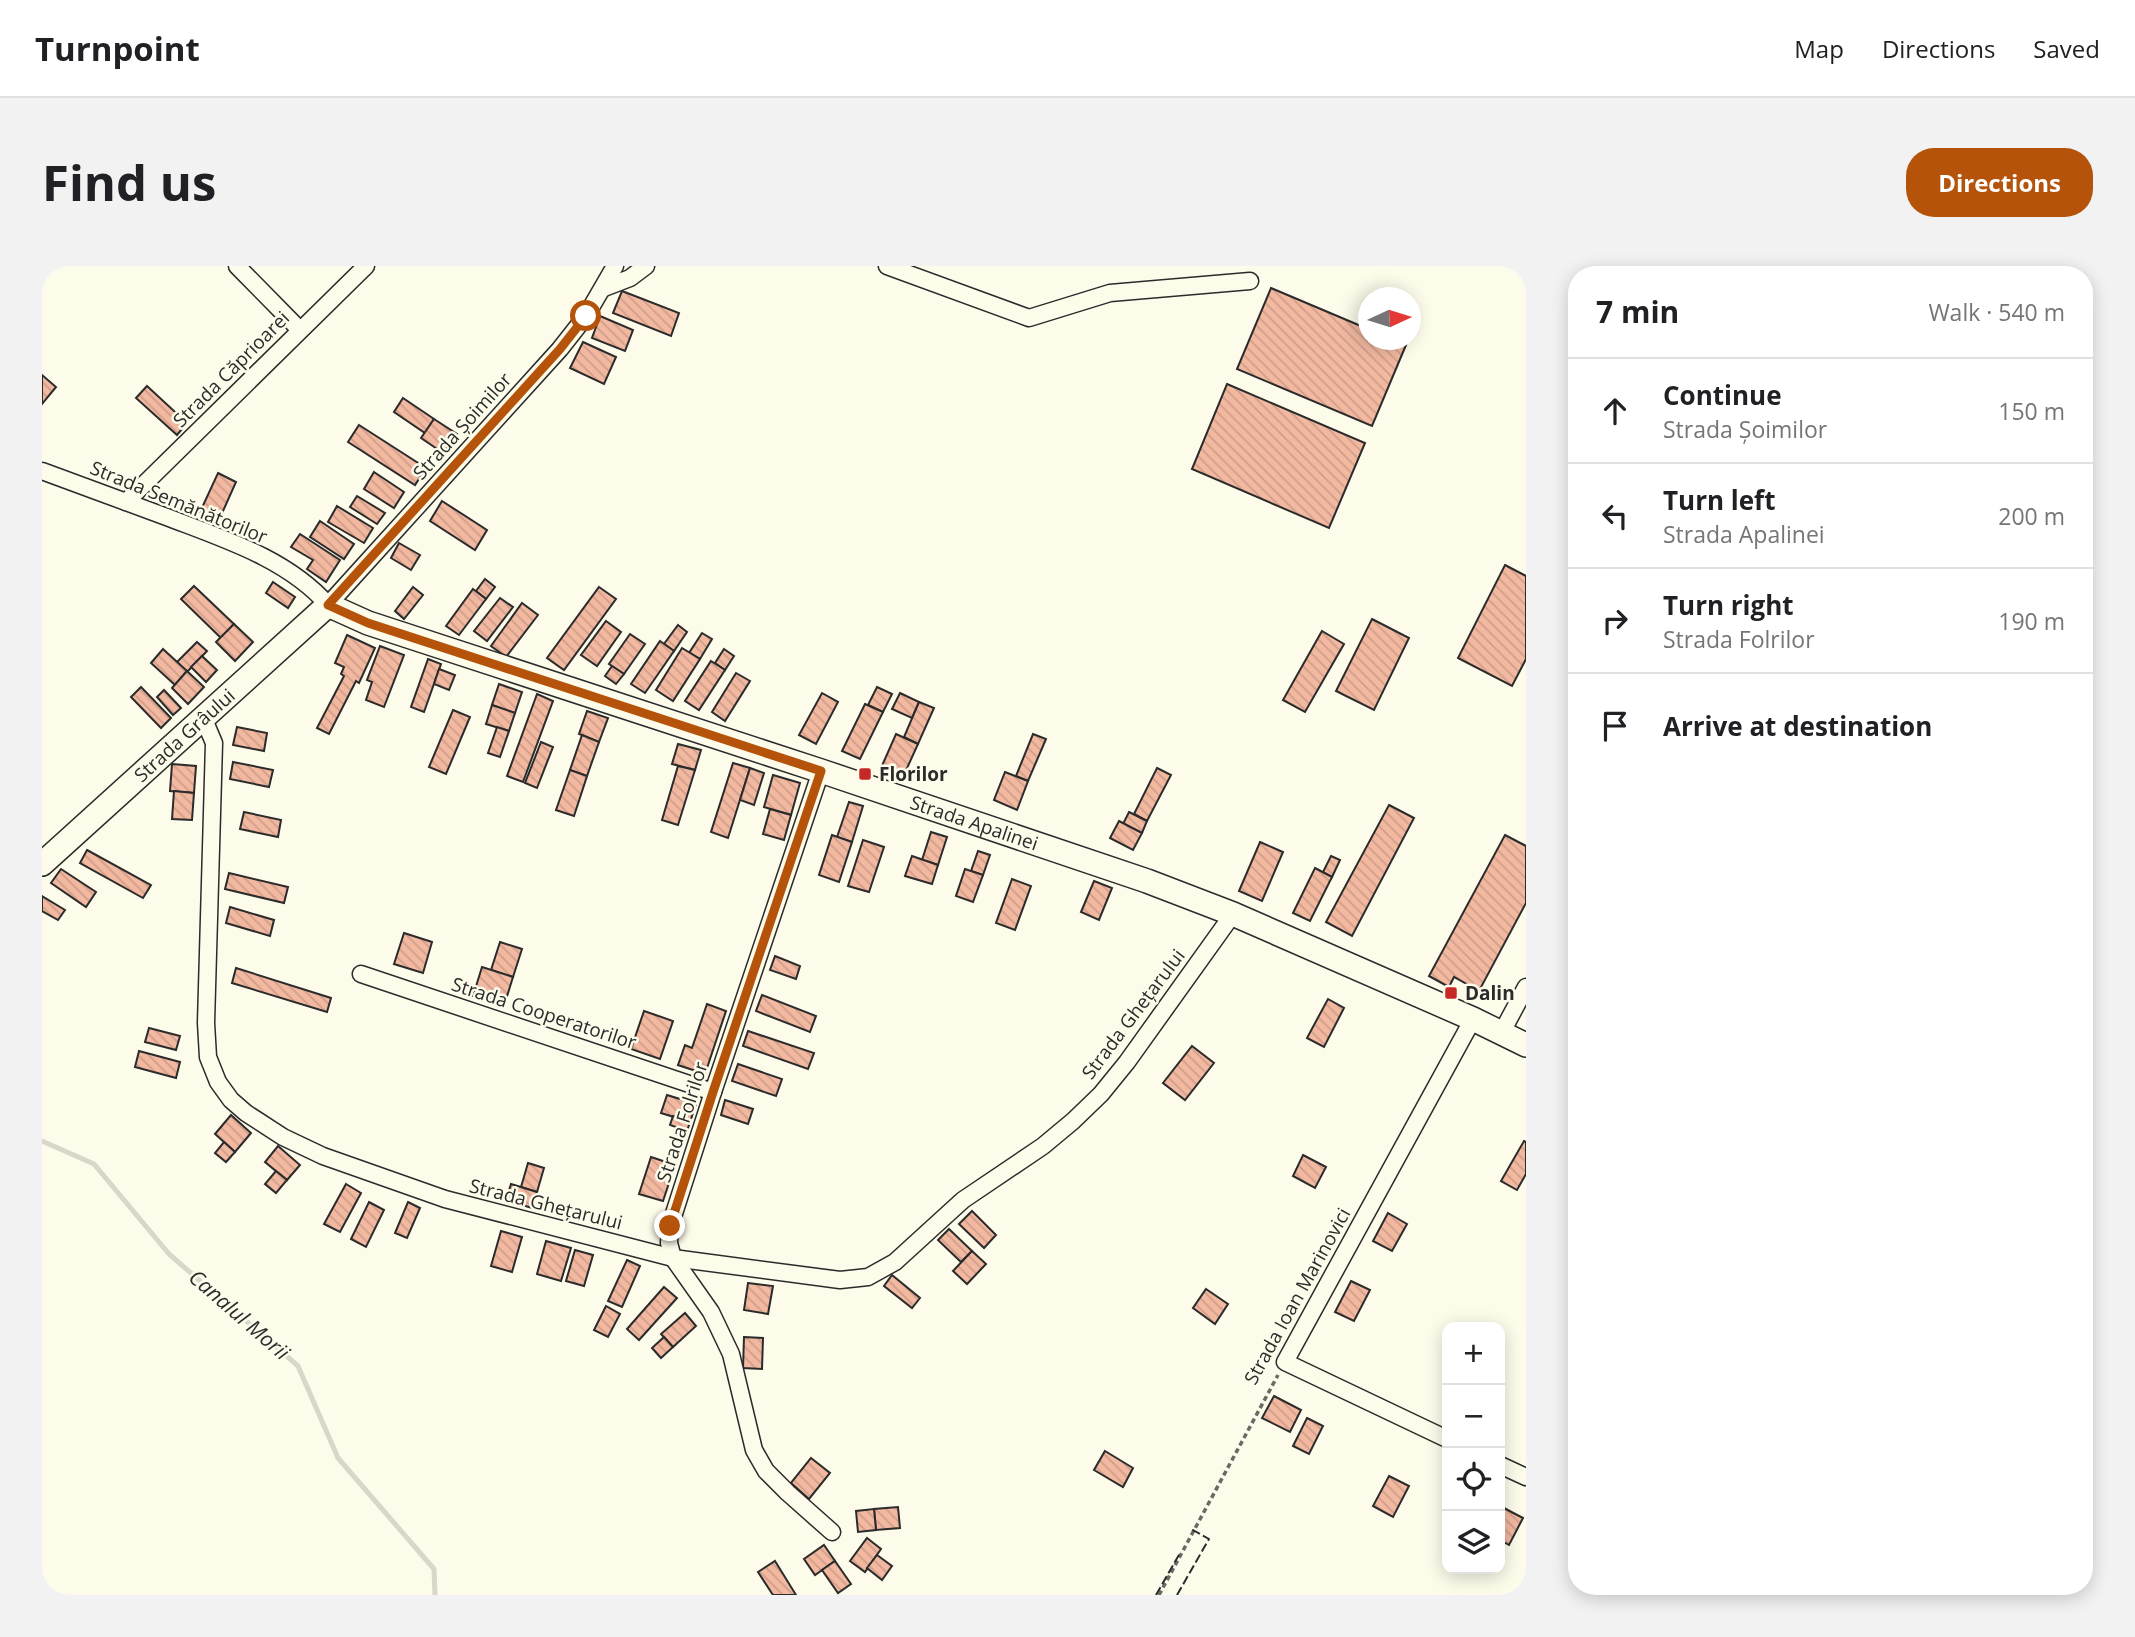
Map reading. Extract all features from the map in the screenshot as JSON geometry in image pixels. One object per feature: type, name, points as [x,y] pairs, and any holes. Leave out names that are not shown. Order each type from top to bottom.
[{"type":"street","points":[[237,266],[300,330]]},
{"type":"street","name":"Strada Căprioarei","points":[[126,502],[366,266]]},
{"type":"street","name":"Strada Șoimilor","points":[[328,605],[560,349],[586,316],[615,266]]},
{"type":"street","points":[[604,288],[630,278],[646,266]]},
{"type":"street","points":[[887,266],[1029,318],[1110,293],[1250,281]]},
{"type":"street","name":"Strada Semănătorilor","points":[[42,471],[223,538],[275,563],[314,589],[328,605]]},
{"type":"street","name":"Strada Grâului","points":[[42,864],[328,605]]},
{"type":"street","name":"Strada Apalinei","points":[[328,605],[368,623],[1147,881],[1233,914],[1473,1018],[1526,1045]]},
{"type":"street","name":"Strada Ghețarului","points":[[203,717],[214,743],[206,1023],[208,1057],[218,1082],[231,1100],[246,1114],[283,1137],[323,1156],[445,1199],[673,1258],[840,1280],[869,1277],[883,1270],[963,1200],[1044,1146],[1101,1094],[1233,914]]},
{"type":"street","name":"Strada Folrilor","points":[[673,1258],[669,1244],[670,1226],[821,771]]},
{"type":"street","name":"Strada Cooperatorilor","points":[[361,974],[713,1092]]},
{"type":"street","points":[[1502,1032],[1526,987]]},
{"type":"street","name":"Strada Ioan Marinovici","points":[[1285,1362],[1473,1018]]},
{"type":"street","points":[[673,1258],[723,1334],[731,1354],[754,1450],[766,1471],[832,1532]]},
{"type":"street","points":[[1285,1362],[1442,1437]]},
{"type":"street","points":[[1505,1467],[1526,1477]]},
{"type":"path","name":"Strada Ioan Marinovici","points":[[1159,1595],[1285,1362]]},
{"type":"building","points":[[1271,288],[1358,325],[1358,350],[1404,350],[1372,426],[1237,369]]},
{"type":"building","points":[[622,291],[679,313],[671,336],[613,313]]},
{"type":"building","points":[[600,316],[633,330],[625,351],[592,338]]},
{"type":"building","points":[[583,342],[616,357],[604,384],[570,368]]},
{"type":"building","points":[[42,375],[56,387],[42,404]]},
{"type":"building","points":[[1227,384],[1365,443],[1329,528],[1192,469]]},
{"type":"building","points":[[147,386],[187,423],[177,435],[136,398]]},
{"type":"building","points":[[403,398],[434,419],[425,433],[394,412]]},
{"type":"building","points":[[434,419],[457,434],[443,453],[421,438]]},
{"type":"building","points":[[359,425],[426,468],[415,485],[348,442]]},
{"type":"building","points":[[374,472],[404,492],[394,508],[364,489]]},
{"type":"building","points":[[218,473],[236,482],[219,520],[200,512]]},
{"type":"building","points":[[357,496],[385,513],[377,524],[350,507]]},
{"type":"building","points":[[442,501],[487,530],[475,550],[430,521]]},
{"type":"building","points":[[337,506],[373,528],[364,543],[328,522]]},
{"type":"building","points":[[320,521],[354,544],[344,559],[310,537]]},
{"type":"building","points":[[300,534],[340,560],[326,582],[307,569],[313,560],[291,547]]},
{"type":"building","points":[[399,543],[420,555],[411,570],[391,558]]},
{"type":"building","points":[[1505,565],[1526,576],[1526,659],[1512,686],[1458,658]]},
{"type":"building","points":[[485,579],[495,587],[486,599],[476,591]]},
{"type":"building","points":[[273,582],[295,597],[288,608],[266,593]]},
{"type":"building","points":[[194,586],[234,624],[221,638],[181,599]]},
{"type":"building","points":[[413,587],[423,595],[404,619],[395,611]]},
{"type":"building","points":[[599,587],[616,599],[564,670],[547,658]]},
{"type":"building","points":[[473,589],[486,599],[459,635],[446,626]]},
{"type":"building","points":[[500,598],[513,607],[487,641],[474,631]]},
{"type":"building","points":[[522,603],[538,615],[506,657],[491,646]]},
{"type":"building","points":[[1372,619],[1409,638],[1374,710],[1336,691]]},
{"type":"building","points":[[606,621],[621,632],[597,666],[581,655]]},
{"type":"building","points":[[234,624],[253,642],[235,661],[216,642]]},
{"type":"building","points":[[678,625],[687,632],[674,651],[664,644]]},
{"type":"building","points":[[1322,631],[1344,644],[1305,712],[1283,700]]},
{"type":"building","points":[[702,633],[712,639],[700,659],[689,653]]},
{"type":"building","points":[[630,634],[645,644],[624,674],[609,664]]},
{"type":"building","points":[[347,635],[375,648],[359,683],[356,681],[329,734],[317,728],[344,676],[341,674],[344,667],[335,663]]},
{"type":"building","points":[[660,641],[674,651],[645,693],[631,684]]},
{"type":"building","points":[[197,642],[207,651],[187,672],[177,662]]},
{"type":"building","points":[[380,646],[404,655],[384,707],[366,700],[372,682],[367,680]]},
{"type":"building","points":[[682,648],[700,659],[673,701],[656,690]]},
{"type":"building","points":[[163,649],[187,671],[175,685],[151,663]]},
{"type":"building","points":[[724,649],[734,656],[725,670],[715,663]]},
{"type":"building","points":[[202,656],[217,670],[206,682],[191,667]]},
{"type":"building","points":[[428,659],[441,664],[424,712],[411,707]]},
{"type":"building","points":[[711,661],[725,670],[699,710],[685,701]]},
{"type":"building","points":[[612,666],[624,674],[616,684],[605,676]]},
{"type":"building","points":[[439,669],[455,675],[449,690],[434,684]]},
{"type":"building","points":[[187,671],[204,687],[188,704],[172,688]]},
{"type":"building","points":[[736,673],[750,681],[725,721],[712,712]]},
{"type":"building","points":[[499,684],[522,692],[515,713],[492,705]]},
{"type":"building","points":[[141,687],[171,718],[161,728],[131,697]]},
{"type":"building","points":[[877,687],[892,694],[883,712],[868,705]]},
{"type":"building","points":[[164,690],[181,708],[173,715],[157,697]]},
{"type":"building","points":[[822,693],[838,702],[816,744],[799,735]]},
{"type":"building","points":[[900,693],[919,702],[912,718],[892,709]]},
{"type":"building","points":[[537,694],[553,701],[523,782],[507,776]]},
{"type":"building","points":[[919,702],[934,708],[918,744],[904,737]]},
{"type":"building","points":[[865,704],[883,712],[860,759],[842,751]]},
{"type":"building","points":[[492,705],[515,713],[509,731],[486,724]]},
{"type":"building","points":[[453,710],[470,717],[446,774],[429,767]]},
{"type":"building","points":[[587,711],[608,718],[599,742],[579,734]]},
{"type":"building","points":[[237,727],[267,733],[264,751],[233,745]]},
{"type":"building","points":[[497,727],[509,731],[500,757],[488,753]]},
{"type":"building","points":[[896,734],[918,744],[903,777],[881,768]]},
{"type":"building","points":[[1033,734],[1046,739],[1028,781],[1016,776]]},
{"type":"building","points":[[582,735],[599,742],[587,776],[570,770]]},
{"type":"building","points":[[541,742],[553,747],[537,788],[525,783]]},
{"type":"building","points":[[678,744],[701,750],[695,770],[672,764]]},
{"type":"building","points":[[233,762],[273,770],[269,787],[230,779]]},
{"type":"building","points":[[733,763],[750,768],[728,838],[711,832]]},
{"type":"building","points":[[172,764],[196,766],[194,793],[170,791]]},
{"type":"building","points":[[678,766],[695,770],[678,825],[662,820]]},
{"type":"building","points":[[750,768],[764,773],[754,805],[740,800]]},
{"type":"building","points":[[1157,768],[1171,775],[1147,821],[1134,814]]},
{"type":"building","points":[[570,770],[587,776],[574,816],[556,810]]},
{"type":"building","points":[[1005,772],[1028,781],[1017,810],[994,800]]},
{"type":"building","points":[[773,775],[800,783],[791,815],[764,807]]},
{"type":"building","points":[[174,791],[194,793],[192,820],[172,819]]},
{"type":"building","points":[[849,802],[863,806],[852,842],[837,837]]},
{"type":"building","points":[[1389,805],[1414,818],[1352,936],[1326,922]]},
{"type":"building","points":[[770,809],[791,815],[784,840],[763,834]]},
{"type":"building","points":[[244,812],[281,820],[278,837],[240,829]]},
{"type":"building","points":[[1129,812],[1147,821],[1142,833],[1123,824]]},
{"type":"building","points":[[1119,821],[1142,833],[1133,850],[1110,838]]},
{"type":"building","points":[[931,832],[947,837],[938,865],[922,860]]},
{"type":"building","points":[[832,835],[852,842],[839,882],[819,875]]},
{"type":"building","points":[[1505,835],[1526,846],[1526,903],[1479,991],[1454,977],[1449,987],[1429,976]]},
{"type":"building","points":[[863,840],[884,847],[869,892],[848,886]]},
{"type":"building","points":[[1260,842],[1283,852],[1262,901],[1239,891]]},
{"type":"building","points":[[87,850],[151,885],[143,898],[80,863]]},
{"type":"building","points":[[978,851],[990,855],[983,875],[971,871]]},
{"type":"building","points":[[912,856],[938,865],[932,884],[905,876]]},
{"type":"building","points":[[1331,856],[1340,860],[1332,877],[1323,872]]},
{"type":"building","points":[[1315,868],[1332,877],[1310,921],[1293,913]]},
{"type":"building","points":[[61,869],[96,892],[86,907],[51,883]]},
{"type":"building","points":[[965,869],[983,875],[973,902],[956,896]]},
{"type":"building","points":[[229,873],[288,887],[284,903],[225,889]]},
{"type":"building","points":[[1012,879],[1031,886],[1015,930],[996,923]]},
{"type":"building","points":[[1094,881],[1112,888],[1099,920],[1081,912]]},
{"type":"building","points":[[42,896],[65,910],[58,920],[42,911]]},
{"type":"building","points":[[230,907],[274,920],[270,936],[226,923]]},
{"type":"building","points":[[404,933],[432,942],[423,973],[394,964]]},
{"type":"building","points":[[500,942],[522,949],[513,977],[491,970]]},
{"type":"building","points":[[775,956],[800,966],[796,979],[770,970]]},
{"type":"building","points":[[482,967],[513,977],[504,1006],[473,996]]},
{"type":"building","points":[[236,968],[331,998],[327,1012],[232,983]]},
{"type":"building","points":[[762,995],[816,1016],[810,1032],[756,1011]]},
{"type":"building","points":[[1328,999],[1344,1008],[1324,1047],[1307,1038]]},
{"type":"building","points":[[707,1004],[726,1011],[705,1074],[678,1065],[685,1045],[692,1048]]},
{"type":"building","points":[[644,1011],[673,1021],[660,1059],[631,1049]]},
{"type":"building","points":[[149,1028],[180,1036],[176,1050],[145,1042]]},
{"type":"building","points":[[748,1031],[814,1053],[808,1069],[743,1046]]},
{"type":"building","points":[[1192,1046],[1214,1063],[1185,1100],[1163,1083]]},
{"type":"building","points":[[139,1051],[180,1062],[176,1078],[135,1067]]},
{"type":"building","points":[[738,1064],[782,1079],[776,1096],[732,1081]]},
{"type":"building","points":[[667,1095],[696,1104],[690,1122],[661,1113]]},
{"type":"building","points":[[725,1100],[753,1109],[748,1124],[721,1115]]},
{"type":"building","points":[[231,1115],[251,1133],[235,1152],[215,1134]]},
{"type":"building","points":[[673,1116],[690,1122],[687,1131],[670,1125]]},
{"type":"building","points":[[1524,1141],[1526,1174],[1517,1190],[1501,1181]]},
{"type":"building","points":[[224,1142],[235,1152],[226,1162],[215,1153]]},
{"type":"building","points":[[278,1146],[300,1165],[287,1180],[265,1162]]},
{"type":"building","points":[[1303,1155],[1326,1167],[1315,1188],[1293,1176]]},
{"type":"building","points":[[651,1157],[675,1165],[663,1201],[639,1194]]},
{"type":"building","points":[[528,1163],[544,1168],[537,1192],[521,1187]]},
{"type":"building","points":[[276,1171],[287,1180],[276,1193],[265,1184]]},
{"type":"building","points":[[346,1184],[361,1193],[340,1232],[324,1224]]},
{"type":"building","points":[[511,1184],[537,1192],[532,1208],[506,1200]]},
{"type":"building","points":[[369,1202],[384,1210],[366,1247],[351,1239]]},
{"type":"building","points":[[408,1202],[420,1208],[407,1238],[395,1233]]},
{"type":"building","points":[[972,1211],[996,1235],[984,1248],[959,1224]]},
{"type":"building","points":[[1388,1213],[1407,1224],[1392,1251],[1373,1241]]},
{"type":"building","points":[[949,1229],[972,1251],[961,1262],[938,1240]]},
{"type":"building","points":[[501,1231],[522,1237],[512,1272],[491,1266]]},
{"type":"building","points":[[546,1241],[571,1248],[561,1281],[537,1274]]},
{"type":"building","points":[[575,1250],[593,1255],[584,1286],[566,1281]]},
{"type":"building","points":[[972,1251],[986,1264],[967,1284],[953,1271]]},
{"type":"building","points":[[627,1260],[640,1266],[622,1307],[608,1301]]},
{"type":"building","points":[[892,1275],[920,1298],[912,1308],[884,1286]]},
{"type":"building","points":[[1351,1281],[1370,1290],[1354,1321],[1335,1312]]},
{"type":"building","points":[[748,1283],[773,1286],[768,1314],[744,1310]]},
{"type":"building","points":[[664,1287],[677,1298],[639,1340],[627,1329]]},
{"type":"building","points":[[1206,1289],[1228,1304],[1215,1324],[1193,1308]]},
{"type":"building","points":[[606,1306],[620,1314],[608,1337],[594,1330]]},
{"type":"building","points":[[685,1313],[696,1326],[673,1347],[661,1334]]},
{"type":"building","points":[[664,1337],[673,1347],[661,1358],[652,1348]]},
{"type":"building","points":[[744,1337],[763,1338],[762,1369],[743,1368]]},
{"type":"building","points":[[1274,1396],[1301,1410],[1290,1432],[1262,1418]]},
{"type":"building","points":[[1307,1418],[1323,1426],[1309,1454],[1293,1446]]},
{"type":"building","points":[[1105,1451],[1133,1468],[1123,1487],[1094,1470]]},
{"type":"building","points":[[811,1458],[830,1473],[809,1499],[791,1483]]},
{"type":"building","points":[[1389,1476],[1409,1486],[1393,1517],[1373,1506]]},
{"type":"building","points":[[898,1507],[900,1528],[876,1530],[874,1509]]},
{"type":"building","points":[[874,1509],[876,1530],[858,1532],[856,1511]]},
{"type":"building","points":[[1505,1509],[1523,1518],[1509,1545],[1505,1543]]},
{"type":"building","points":[[867,1538],[881,1549],[865,1572],[850,1561]]},
{"type":"building","points":[[824,1545],[835,1561],[815,1575],[804,1559]]},
{"type":"building","points":[[877,1555],[892,1566],[882,1580],[867,1568]]},
{"type":"building","points":[[775,1561],[796,1595],[773,1595],[758,1572]]},
{"type":"building","points":[[835,1561],[851,1584],[838,1593],[822,1570]]},
{"type":"waterway","name":"Canalul Morii","points":[[42,1141],[94,1164],[169,1254],[298,1366],[338,1458],[434,1569],[435,1595]]},
{"type":"fence","points":[[1177,1595],[1209,1539],[1193,1530],[1192,1532]]},
{"type":"fence","points":[[1156,1595],[1180,1553]]},
{"type":"place","name":"Florilor","points":[[865,774]]},
{"type":"place","name":"Dalin","points":[[1451,993]]},
{"type":"route","points":[[586,316],[560,349],[328,605],[368,623],[821,771],[670,1226]]}]
